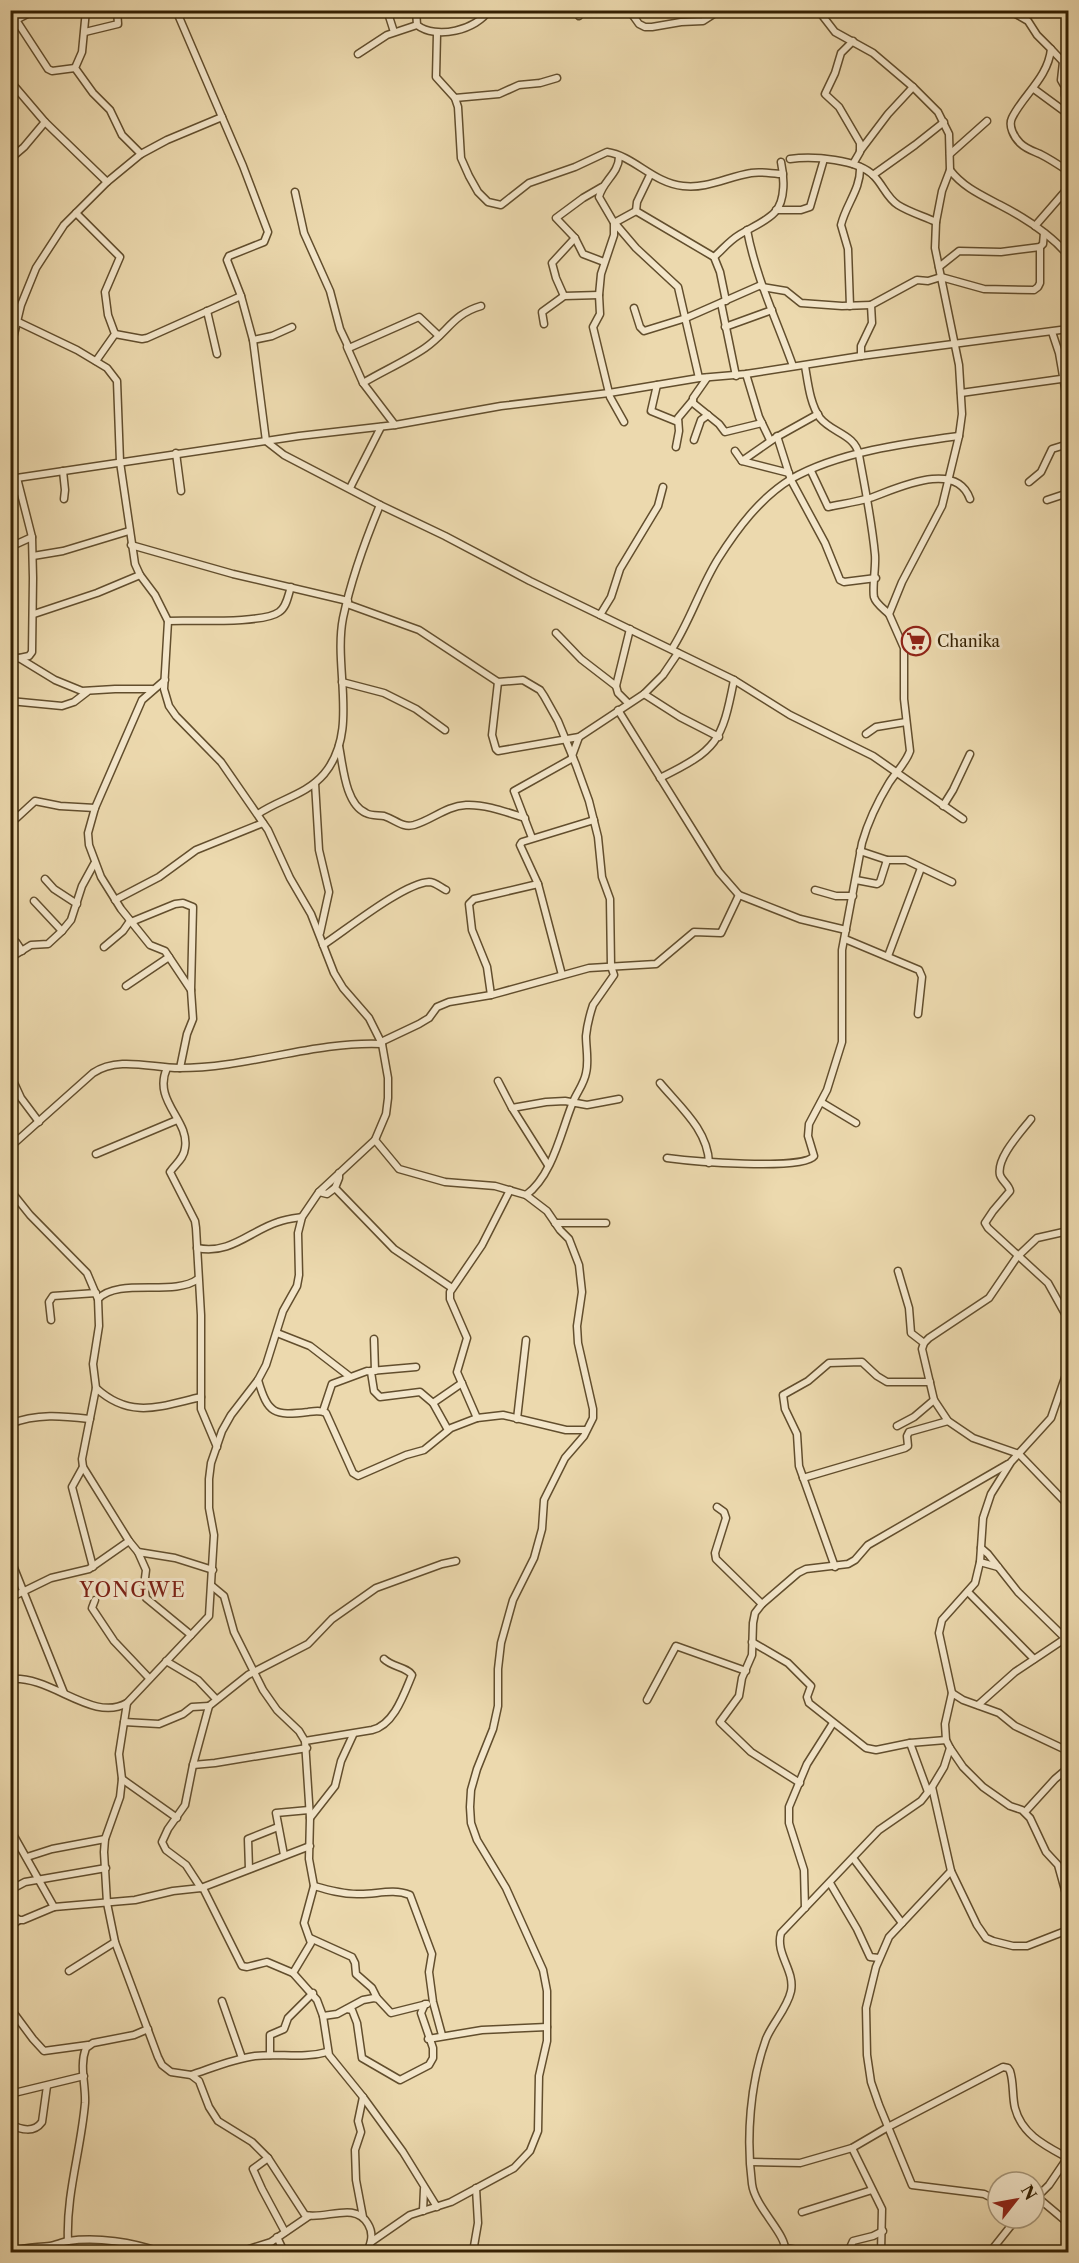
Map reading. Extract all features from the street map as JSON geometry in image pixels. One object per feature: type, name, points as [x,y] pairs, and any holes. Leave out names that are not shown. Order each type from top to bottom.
[{"type":"street","points":[[13,10],[15,20],[48,69],[52,71],[75,68]]},
{"type":"street","points":[[15,20],[35,10]]},
{"type":"street","points":[[75,68],[82,52],[86,32],[86,10]]},
{"type":"street","points":[[86,32],[118,24],[117,10]]},
{"type":"street","points":[[176,10],[258,202],[268,232],[261,243],[227,258],[241,296],[253,340],[266,441],[284,455],[380,505],[734,680],[790,715],[873,756],[963,819]]},
{"type":"street","points":[[387,10],[394,32]]},
{"type":"street","points":[[416,10],[417,26]]},
{"type":"street","points":[[358,54],[377,39],[394,32],[417,26],[437,34],[447,33],[476,22],[486,16],[489,10]]},
{"type":"street","points":[[629,10],[639,24],[645,27],[703,21],[720,10]]},
{"type":"street","points":[[818,10],[836,32],[873,53],[913,87],[938,112],[949,134],[950,170],[942,191],[936,222],[935,248],[954,344],[962,414],[942,506],[902,582],[890,614]]},
{"type":"street","points":[[1009,10],[1028,21],[1037,35],[1066,64],[1061,80],[1065,87],[1065,95]]},
{"type":"street","points":[[437,34],[436,77],[455,98],[463,163],[478,192],[493,205],[501,205],[536,180],[575,167],[602,153],[613,153],[666,183],[698,186],[750,173],[783,174]]},
{"type":"street","points":[[853,41],[841,53],[825,94],[842,111],[860,143],[860,152]]},
{"type":"street","points":[[1051,49],[1049,61],[1034,89],[1012,118],[1012,132],[1026,148],[1052,160],[1068,171]]},
{"type":"street","points":[[75,68],[93,93],[110,110],[122,135],[141,154]]},
{"type":"street","points":[[455,98],[499,94],[519,85],[540,83],[556,78]]},
{"type":"street","points":[[10,81],[45,122],[107,182]]},
{"type":"street","points":[[853,164],[888,114],[913,87]]},
{"type":"street","points":[[1034,89],[1068,114]]},
{"type":"street","points":[[10,351],[14,319],[36,268],[64,225],[107,182],[141,154],[167,140],[222,117]]},
{"type":"street","points":[[951,154],[987,121]]},
{"type":"street","points":[[10,159],[24,147],[45,122]]},
{"type":"street","points":[[873,175],[915,146],[944,122]]},
{"type":"street","points":[[619,157],[618,165],[602,187],[598,197],[614,223],[636,248],[678,287],[699,378]]},
{"type":"street","points":[[790,159],[805,157],[824,159],[860,167],[873,175],[897,204],[936,222]]},
{"type":"street","points":[[714,257],[736,237],[776,210],[801,210],[810,207],[824,159]]},
{"type":"street","points":[[776,210],[782,192],[781,162]]},
{"type":"street","points":[[850,306],[848,249],[841,225],[861,177],[860,167]]},
{"type":"street","points":[[950,170],[971,190],[1044,232],[1068,255]]},
{"type":"street","points":[[636,211],[636,202],[650,175]]},
{"type":"street","points":[[602,187],[557,217],[558,222],[575,238],[584,256],[604,262]]},
{"type":"street","points":[[1035,226],[1068,188]]},
{"type":"street","points":[[295,192],[304,233],[330,291],[347,346],[363,382],[395,425]]},
{"type":"street","points":[[614,223],[636,211]]},
{"type":"street","points":[[636,211],[714,257],[720,272],[725,327],[736,376]]},
{"type":"street","points":[[76,213],[120,257],[105,292],[108,315],[115,334]]},
{"type":"street","points":[[614,223],[614,235],[604,262],[598,295],[600,314],[593,329],[609,393],[624,422]]},
{"type":"street","points":[[747,230],[761,286],[793,366]]},
{"type":"street","points":[[634,308],[640,327],[644,331],[686,318],[761,286],[786,291],[801,303],[850,306],[872,305],[877,300],[917,280],[928,281],[941,277],[984,288],[1034,290],[1040,283],[1040,247],[1043,244],[1044,232]]},
{"type":"street","points":[[564,296],[552,263],[575,238]]},
{"type":"street","points":[[939,267],[959,251],[1001,252],[1040,247]]},
{"type":"street","points":[[544,324],[542,312],[564,296],[598,295]]},
{"type":"street","points":[[115,334],[142,339],[241,296]]},
{"type":"street","points":[[861,356],[861,346],[872,323],[872,305]]},
{"type":"street","points":[[363,382],[423,350],[440,336],[460,314],[481,306]]},
{"type":"street","points":[[725,327],[772,310]]},
{"type":"street","points":[[207,311],[217,354]]},
{"type":"street","points":[[347,346],[352,348],[419,317],[440,336]]},
{"type":"street","points":[[10,1680],[42,1683],[105,1708],[115,1708],[127,1703],[210,1616],[214,1535],[209,1491],[211,1463],[231,1415],[258,1380],[272,1352],[283,1311],[297,1286],[298,1233],[302,1217],[319,1192],[375,1140],[386,1114],[388,1098],[388,1078],[381,1043],[369,1018],[343,988],[334,973],[311,914],[258,814],[221,762],[176,716],[165,697],[168,621],[155,595],[140,575],[131,545],[120,462],[117,381],[110,371],[96,361],[14,319]]},
{"type":"street","points":[[253,340],[272,336],[292,327]]},
{"type":"street","points":[[10,660],[31,654],[33,614],[32,537],[14,479],[176,453],[395,425],[501,406],[609,393],[699,378],[736,376],[861,356],[1068,329]]},
{"type":"street","points":[[1052,332],[1066,379],[1068,405]]},
{"type":"street","points":[[96,361],[115,334]]},
{"type":"street","points":[[668,1158],[709,1163],[789,1164],[811,1160],[814,1156],[808,1130],[809,1124],[833,1073],[842,1042],[842,950],[865,831],[888,784],[908,758],[910,751],[904,699],[904,643],[890,614],[878,603],[874,595],[876,578],[874,540],[859,453],[846,436],[824,422],[818,414],[813,405],[805,366]]},
{"type":"street","points":[[746,374],[762,423],[774,438],[790,476],[825,543],[840,580],[844,582],[876,578]]},
{"type":"street","points":[[676,447],[680,431],[679,415],[693,400],[707,378]]},
{"type":"street","points":[[961,393],[1066,379]]},
{"type":"street","points":[[657,385],[651,411],[678,422]]},
{"type":"street","points":[[693,400],[695,406],[726,432],[762,423]]},
{"type":"street","points":[[742,461],[774,438],[818,414]]},
{"type":"street","points":[[694,440],[701,420],[708,415]]},
{"type":"street","points":[[350,488],[381,427]]},
{"type":"street","points":[[498,682],[492,735],[498,751],[579,737],[644,694],[663,675],[706,581],[734,534],[747,517],[790,476],[811,471],[859,453],[911,442],[959,436]]},
{"type":"street","points":[[1029,482],[1041,472],[1052,449],[1068,444]]},
{"type":"street","points":[[735,451],[742,461],[790,476]]},
{"type":"street","points":[[176,453],[181,491]]},
{"type":"street","points":[[63,471],[66,490],[64,499]]},
{"type":"street","points":[[811,471],[828,507],[866,499],[914,483],[948,479],[962,485],[970,499]]},
{"type":"street","points":[[600,615],[611,597],[620,569],[658,506],[663,487]]},
{"type":"street","points":[[1047,500],[1068,493]]},
{"type":"street","points":[[380,505],[364,543],[341,637],[343,695],[339,746],[348,788],[359,807],[366,813],[385,816],[405,826],[417,824],[451,807],[464,805],[476,805],[525,818]]},
{"type":"street","points":[[33,556],[63,551],[129,531]]},
{"type":"street","points":[[10,547],[32,537]]},
{"type":"street","points":[[131,545],[233,574],[348,602],[419,630],[498,682],[523,680],[540,690],[549,704],[573,757],[594,820],[602,877],[610,899],[611,966],[614,977],[601,992],[591,1010],[586,1035],[585,1079],[573,1102],[561,1139],[541,1178],[526,1195]]},
{"type":"street","points":[[33,614],[97,593],[140,575]]},
{"type":"street","points":[[168,621],[255,619],[271,616],[282,610],[291,587]]},
{"type":"street","points":[[628,703],[618,693],[616,686],[630,629]]},
{"type":"street","points":[[556,633],[581,659],[616,686]]},
{"type":"street","points":[[19,658],[55,680],[77,690],[88,692],[153,689]]},
{"type":"street","points":[[165,680],[142,700],[95,808],[88,840],[94,864],[115,900],[150,945],[165,951],[191,990]]},
{"type":"street","points":[[660,778],[696,759],[719,737],[734,680]]},
{"type":"street","points":[[342,682],[384,693],[416,709],[446,730]]},
{"type":"street","points":[[10,701],[62,706],[74,702],[88,692]]},
{"type":"street","points":[[644,694],[680,717],[719,737]]},
{"type":"street","points":[[618,710],[719,872],[739,895],[801,919],[846,930]]},
{"type":"street","points":[[866,734],[876,727],[906,722]]},
{"type":"street","points":[[532,838],[515,790],[573,757],[579,737]]},
{"type":"street","points":[[258,814],[299,794],[315,783],[333,761],[339,746]]},
{"type":"street","points":[[943,806],[970,754]]},
{"type":"street","points":[[315,783],[317,835],[329,891],[319,935]]},
{"type":"street","points":[[10,824],[35,801],[95,808]]},
{"type":"street","points":[[562,975],[538,884],[520,845],[532,838],[594,820]]},
{"type":"street","points":[[115,900],[159,877],[196,850],[263,823]]},
{"type":"street","points":[[861,851],[887,860],[906,860],[952,882]]},
{"type":"street","points":[[856,880],[877,884],[880,882],[887,860]]},
{"type":"street","points":[[10,958],[35,944],[48,944],[63,931],[71,920],[82,886],[94,864]]},
{"type":"street","points":[[888,956],[921,868]]},
{"type":"street","points":[[45,879],[54,889],[77,904]]},
{"type":"street","points":[[323,945],[409,888],[433,882],[446,890]]},
{"type":"street","points":[[491,994],[487,967],[472,930],[469,904],[474,899],[538,884]]},
{"type":"street","points":[[814,890],[836,896],[853,896]]},
{"type":"street","points":[[10,1147],[99,1069],[117,1064],[180,1068],[234,1063],[351,1044],[381,1043],[419,1024],[443,1004],[589,968],[656,964],[694,932],[721,933],[739,895]]},
{"type":"street","points":[[34,901],[63,931]]},
{"type":"street","points":[[104,947],[123,931],[130,921],[175,904],[191,905],[193,911],[191,990],[193,1019],[187,1034],[180,1068]]},
{"type":"street","points":[[845,939],[888,956],[921,973],[918,1014]]},
{"type":"street","points":[[10,941],[16,942],[22,951]]},
{"type":"street","points":[[126,986],[169,957]]},
{"type":"street","points":[[167,1068],[163,1076],[164,1091],[186,1146],[184,1154],[170,1172],[195,1221],[201,1314],[201,1409],[217,1447]]},
{"type":"street","points":[[10,1074],[21,1098],[39,1122]]},
{"type":"street","points":[[498,1081],[548,1165]]},
{"type":"street","points":[[660,1083],[704,1138],[709,1163]]},
{"type":"street","points":[[512,1108],[546,1102],[573,1102],[587,1105],[619,1099]]},
{"type":"street","points":[[821,1102],[856,1123]]},
{"type":"street","points":[[1031,1119],[1011,1143],[1002,1160],[1000,1174],[1010,1191],[985,1223],[1017,1257],[1048,1283],[1068,1319]]},
{"type":"street","points":[[96,1154],[177,1120]]},
{"type":"street","points":[[371,2242],[405,2217],[437,2207],[466,2194],[514,2168],[525,2158],[535,2142],[540,2116],[539,2076],[545,2056],[548,2027],[547,1990],[543,1970],[506,1888],[477,1840],[471,1823],[471,1790],[493,1729],[498,1706],[499,1657],[510,1610],[534,1558],[542,1529],[544,1500],[572,1448],[591,1425],[593,1409],[578,1343],[577,1326],[581,1281],[573,1245],[547,1211],[526,1195],[510,1190],[495,1186],[445,1182],[406,1171],[393,1164],[375,1140]]},
{"type":"street","points":[[319,1192],[327,1194],[335,1188],[339,1173]]},
{"type":"street","points":[[335,1188],[394,1250],[452,1288]]},
{"type":"street","points":[[10,1190],[30,1215],[87,1273],[97,1296],[99,1326],[93,1364],[96,1388],[82,1459],[83,1467],[138,1552],[146,1570],[144,1586],[146,1598],[191,1635]]},
{"type":"street","points":[[477,1418],[457,1368],[467,1338],[450,1299],[450,1292],[482,1245],[510,1190]]},
{"type":"street","points":[[197,1248],[205,1250],[223,1247],[251,1237],[280,1221],[302,1217]]},
{"type":"street","points":[[555,1223],[606,1223]]},
{"type":"street","points":[[1068,1231],[1037,1238],[1017,1257],[989,1298],[924,1343],[922,1349],[934,1400],[948,1421],[973,1438],[1020,1454],[1068,1505]]},
{"type":"street","points":[[898,1271],[909,1308],[911,1333],[924,1343]]},
{"type":"street","points":[[51,1320],[49,1302],[53,1296],[97,1296],[126,1288],[186,1285],[198,1279]]},
{"type":"street","points":[[277,1332],[310,1346],[349,1376]]},
{"type":"street","points":[[374,1339],[372,1371],[374,1391],[380,1397],[420,1392],[433,1403],[448,1430]]},
{"type":"street","points":[[517,1419],[526,1340]]},
{"type":"street","points":[[835,1567],[803,1478],[797,1454],[797,1434],[784,1404],[785,1394],[808,1382],[825,1365],[835,1362],[862,1362],[887,1382],[930,1382]]},
{"type":"street","points":[[323,1411],[332,1385],[349,1376],[416,1366]]},
{"type":"street","points":[[800,1783],[751,1752],[721,1724],[720,1720],[739,1696],[750,1662],[755,1613],[762,1604],[798,1573],[813,1568],[835,1567],[855,1560],[868,1545],[1011,1462],[1051,1418],[1068,1369]]},
{"type":"street","points":[[258,1380],[266,1402],[276,1413],[284,1415],[323,1411]]},
{"type":"street","points":[[433,1403],[462,1383]]},
{"type":"street","points":[[96,1388],[111,1400],[138,1409],[201,1397]]},
{"type":"street","points":[[897,1426],[914,1417],[934,1400]]},
{"type":"street","points":[[323,1411],[330,1418],[353,1473],[358,1476],[406,1455],[424,1450],[455,1425],[477,1418],[503,1415],[566,1430],[586,1430]]},
{"type":"street","points":[[10,1424],[34,1417],[57,1415],[90,1419]]},
{"type":"street","points":[[803,1478],[906,1448],[908,1446],[906,1436],[909,1432],[948,1421]]},
{"type":"street","points":[[1011,1462],[991,1494],[983,1518],[980,1562],[975,1583],[942,1620],[939,1633],[952,1693],[945,1724],[946,1740],[963,1767],[983,1787],[1010,1806],[1025,1812],[1030,1818],[1046,1852],[1058,1865],[1068,1901]]},
{"type":"street","points":[[83,1467],[72,1487],[93,1567]]},
{"type":"street","points":[[717,1507],[724,1512],[726,1518],[715,1553],[716,1559],[762,1604]]},
{"type":"street","points":[[10,1598],[51,1578],[83,1572],[129,1541]]},
{"type":"street","points":[[978,1705],[1015,1672],[1067,1639],[1018,1592],[981,1548]]},
{"type":"street","points":[[138,1552],[175,1558],[213,1570]]},
{"type":"street","points":[[10,1558],[48,1647],[64,1693]]},
{"type":"street","points":[[437,2207],[403,2152],[363,2097],[333,2063],[327,2052],[322,2016],[313,1993],[293,1973],[267,1962],[245,1968],[242,1966],[202,1888],[186,1865],[163,1845],[165,1834],[185,1805],[209,1706],[216,1699],[254,1672],[308,1644],[332,1619],[376,1588],[456,1561]]},
{"type":"street","points":[[980,1562],[998,1567]]},
{"type":"street","points":[[212,1586],[224,1596],[234,1632],[254,1672],[277,1710],[299,1731],[306,1744],[310,1818],[309,1859],[314,1886],[304,1923],[310,1938],[310,1948],[293,1973]]},
{"type":"street","points":[[968,1592],[1034,1659]]},
{"type":"street","points":[[95,1599],[92,1608],[107,1633],[149,1678]]},
{"type":"street","points":[[752,1642],[788,1663],[812,1688],[807,1697],[809,1703],[871,1750],[946,1740]]},
{"type":"street","points":[[648,1700],[676,1646],[746,1671]]},
{"type":"street","points":[[193,1765],[225,1762],[380,1728],[388,1722],[411,1677],[411,1672],[392,1665],[384,1659]]},
{"type":"street","points":[[166,1661],[198,1680],[216,1699]]},
{"type":"street","points":[[952,1693],[963,1700],[999,1713],[1015,1726],[1068,1751]]},
{"type":"street","points":[[127,1703],[120,1754],[122,1779],[116,1811],[105,1839],[107,1903],[115,1942],[158,2057],[165,2068],[176,2074],[191,2075],[242,2058],[270,2055],[310,2056],[327,2052]]},
{"type":"street","points":[[124,1722],[159,1724],[183,1714],[192,1707],[209,1706]]},
{"type":"street","points":[[806,1909],[804,1870],[792,1834],[790,1804],[807,1764],[833,1723]]},
{"type":"street","points":[[310,1818],[335,1786],[341,1761],[352,1735]]},
{"type":"street","points":[[910,1743],[930,1790],[951,1871],[976,1925],[986,1938],[1013,1946],[1027,1946],[1068,1930]]},
{"type":"street","points":[[809,2253],[786,2250],[756,2200],[752,2186],[751,2097],[767,2037],[781,2015],[791,1992],[789,1973],[782,1956],[780,1938],[784,1930],[879,1830],[921,1801],[944,1767],[950,1748]]},
{"type":"street","points":[[1025,1812],[1068,1768]]},
{"type":"street","points":[[122,1779],[177,1818]]},
{"type":"street","points":[[284,1855],[276,1816],[278,1812],[309,1810]]},
{"type":"street","points":[[249,1869],[249,1839],[278,1827]]},
{"type":"street","points":[[10,1829],[13,1840],[27,1857],[54,1907]]},
{"type":"street","points":[[27,1857],[52,1849],[105,1839]]},
{"type":"street","points":[[10,1927],[19,1920],[54,1907],[135,1900],[173,1891],[202,1888],[310,1846]]},
{"type":"street","points":[[853,1858],[902,1923]]},
{"type":"street","points":[[10,1890],[20,1883],[106,1868]]},
{"type":"street","points":[[951,1871],[889,1937],[879,1958],[868,1996],[865,2022],[871,2082],[911,2183],[915,2187],[977,2193],[986,2196]]},
{"type":"street","points":[[830,1883],[857,1929],[870,1957],[879,1958]]},
{"type":"street","points":[[314,1886],[350,1893],[388,1891],[410,1895],[432,1954],[429,1972],[433,2002],[442,2035]]},
{"type":"street","points":[[10,1912],[19,1920]]},
{"type":"street","points":[[310,1938],[352,1957],[356,1974],[372,1988],[377,1998],[391,2013],[433,2002]]},
{"type":"street","points":[[69,1971],[115,1942]]},
{"type":"street","points":[[270,2055],[270,2035],[284,2030],[288,2018],[313,1993]]},
{"type":"street","points":[[322,2016],[337,2014],[363,2000],[377,1998]]},
{"type":"street","points":[[222,2001],[242,2058]]},
{"type":"street","points":[[347,2009],[352,2010],[355,2016],[362,2058],[398,2079],[403,2079],[429,2065],[434,2056],[421,2013],[425,2004]]},
{"type":"street","points":[[10,2008],[44,2051],[88,2045],[134,2035],[148,2029]]},
{"type":"street","points":[[428,2039],[482,2030],[548,2027]]},
{"type":"street","points":[[68,2241],[69,2200],[79,2154],[85,2106],[84,2054],[88,2045]]},
{"type":"street","points":[[751,2162],[800,2163],[852,2148],[888,2127],[1006,2067],[1012,2077],[1015,2107],[1026,2128],[1038,2140],[1068,2158],[1046,2188]]},
{"type":"street","points":[[191,2075],[198,2080],[209,2107],[218,2121],[252,2142],[268,2157],[297,2206],[305,2215],[355,2213],[363,2217]]},
{"type":"street","points":[[10,2094],[84,2076]]},
{"type":"street","points":[[10,2124],[29,2130],[39,2126],[42,2122],[47,2086]]},
{"type":"street","points":[[363,2097],[358,2121],[361,2132],[355,2150],[356,2180],[363,2217],[371,2229],[371,2242],[367,2253]]},
{"type":"street","points":[[852,2148],[882,2209],[881,2253]]},
{"type":"street","points":[[268,2157],[254,2169],[285,2232]]},
{"type":"street","points":[[473,2253],[478,2223],[476,2187]]},
{"type":"street","points":[[423,2211],[424,2188]]},
{"type":"street","points":[[802,2212],[872,2190]]},
{"type":"street","points":[[1046,2206],[1068,2223]]},
{"type":"street","points":[[240,2253],[271,2242],[309,2216]]},
{"type":"street","points":[[990,2253],[1008,2230]]},
{"type":"street","points":[[849,2253],[853,2241],[883,2231]]},
{"type":"street","points":[[277,2237],[284,2253]]},
{"type":"street","points":[[14,2253],[29,2247],[50,2249],[68,2241],[131,2243],[160,2253]]},
{"type":"place","name":"Chanika","points":[[916,641]]},
{"type":"district","name":"YONGWE","points":[[133,1590]]}]
